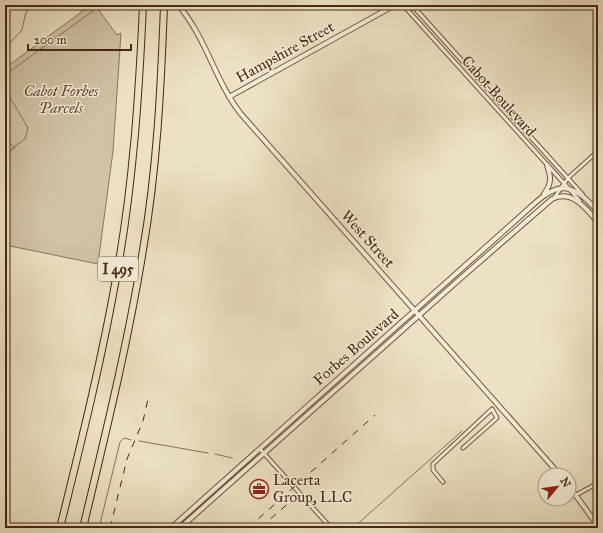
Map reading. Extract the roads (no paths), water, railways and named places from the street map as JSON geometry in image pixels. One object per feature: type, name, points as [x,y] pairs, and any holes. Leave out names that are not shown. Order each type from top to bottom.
[{"type":"highway","name":"I 495","points":[[60,528],[98,371],[118,273],[134,150],[143,5]]},
{"type":"highway","name":"I 495","points":[[83,528],[120,369],[143,249],[158,124],[164,5]]},
{"type":"street","name":"West Street","points":[[178,5],[195,29],[228,97],[553,467]]},
{"type":"street","name":"Hampshire Street","points":[[228,97],[395,5]]},
{"type":"street","name":"Cabot Boulevard","points":[[403,5],[580,202]]},
{"type":"street","name":"Cabot Boulevard","points":[[412,5],[583,195]]},
{"type":"street","points":[[598,151],[568,178],[561,188],[583,195],[598,212]]},
{"type":"street","points":[[541,198],[550,183],[550,175],[547,165]]},
{"type":"street","name":"Forbes Boulevard","points":[[171,528],[541,198],[550,192],[561,188]]},
{"type":"street","name":"Forbes Boulevard","points":[[180,528],[419,315],[554,198],[561,188]]},
{"type":"street","points":[[554,198],[566,196],[580,202],[598,222]]},
{"type":"street","points":[[443,482],[434,472],[433,464],[498,404]]},
{"type":"street","points":[[463,448],[497,418],[492,409]]},
{"type":"street","points":[[260,449],[331,528]]},
{"type":"street","points":[[577,494],[598,483]]},
{"type":"street","points":[[577,496],[598,526]]},
{"type":"waterway","points":[[5,61],[9,56],[7,54],[7,46],[22,30],[26,12],[29,10],[31,5]]},
{"type":"waterway","points":[[5,75],[101,5]]},
{"type":"waterway","points":[[5,89],[28,128],[25,139],[5,153]]},
{"type":"waterway","points":[[353,528],[462,431]]},
{"type":"waterway","points":[[99,528],[120,442],[124,438],[131,440]]},
{"type":"waterway","points":[[139,441],[208,453]]},
{"type":"waterway","points":[[215,454],[232,458]]},
{"type":"railway","points":[[110,528],[127,459],[143,421],[148,399]]},
{"type":"railway","points":[[248,528],[375,415]]},
{"type":"railway","points":[[260,528],[291,501]]},
{"type":"place","name":"Lacerta Group, LLC","points":[[259,489]]},
{"type":"park label","name":"Cabot Forbes Parcels","points":[[61,100]]}]
